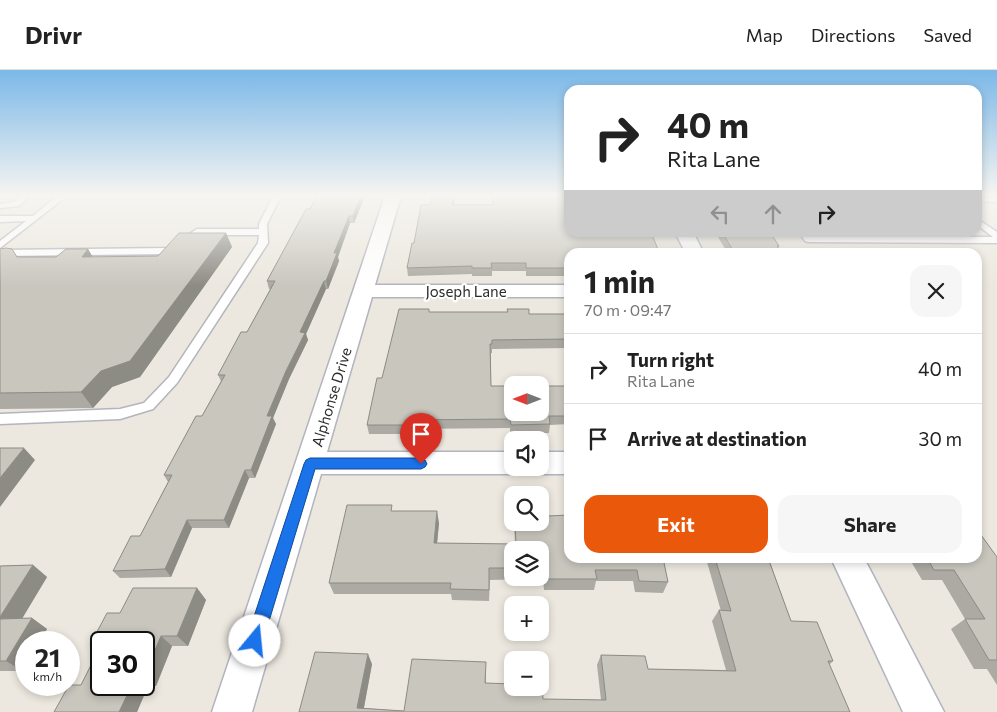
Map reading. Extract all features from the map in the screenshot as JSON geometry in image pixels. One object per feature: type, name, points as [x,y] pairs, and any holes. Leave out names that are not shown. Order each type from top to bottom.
[{"type":"street","name":"Alphonse Drive","points":[[232,712],[384,226]]},
{"type":"street","name":"Joseph Lane","points":[[363,291],[564,291]]},
{"type":"street","points":[[310,464],[504,464]]},
{"type":"street","points":[[549,464],[564,464]]},
{"type":"street","points":[[850,563],[924,712]]},
{"type":"lane","points":[[0,245],[24,226]]},
{"type":"lane","points":[[0,420],[120,414],[148,406],[172,380],[263,243],[263,226]]},
{"type":"lane","points":[[984,226],[997,236]]},
{"type":"lane","points":[[0,254],[169,251],[197,232],[264,232]]},
{"type":"lane","points":[[807,237],[808,239],[835,237]]},
{"type":"lane","points":[[862,237],[905,240],[997,240]]},
{"type":"lane","points":[[953,237],[956,240]]},
{"type":"building","points":[[297,226],[345,226],[334,253],[337,253],[326,281],[324,281],[300,332],[305,333],[267,416],[272,416],[251,470],[245,470],[224,520],[187,520],[165,569],[113,571],[131,536],[140,536],[172,475],[164,475],[196,416],[202,416],[225,375],[218,375],[241,332],[247,332],[275,281],[267,281]]},
{"type":"building","points":[[417,226],[564,226],[564,237],[653,237],[657,248],[564,248],[564,268],[526,268],[526,263],[491,263],[492,268],[472,268],[472,266],[407,268],[412,243],[414,243]]},
{"type":"building","points":[[179,233],[226,233],[130,361],[101,371],[81,392],[0,393],[0,249],[12,249],[17,257],[56,257],[66,249],[88,249],[82,257],[158,256]]},
{"type":"building","points":[[725,237],[773,237],[779,246],[777,246],[779,248],[732,248]]},
{"type":"building","points":[[399,309],[429,309],[429,312],[508,312],[507,309],[529,309],[529,314],[564,314],[564,339],[492,340],[492,344],[490,344],[491,386],[504,386],[504,419],[408,420],[407,425],[367,425],[377,378],[382,378]]},
{"type":"building","points":[[549,386],[564,386],[564,416],[549,416]]},
{"type":"building","points":[[549,416],[550,424],[511,425],[510,421],[549,421]]},
{"type":"building","points":[[0,448],[24,448],[0,478]]},
{"type":"building","points":[[347,505],[392,505],[391,511],[437,511],[434,543],[504,544],[504,568],[489,568],[489,590],[450,589],[451,583],[329,583]]},
{"type":"building","points":[[564,515],[564,563],[664,563],[668,582],[639,581],[637,570],[595,570],[597,579],[549,579],[549,541],[516,541],[515,531],[549,531],[549,516]]},
{"type":"building","points":[[982,536],[997,557],[997,660],[989,660],[965,619],[985,619],[954,570],[934,570],[930,563],[982,563]]},
{"type":"building","points":[[717,563],[770,563],[791,621],[817,622],[833,661],[828,661],[850,712],[299,712],[315,652],[368,654],[357,708],[404,711],[412,659],[486,662],[485,683],[504,684],[504,696],[543,696],[543,699],[606,700],[601,655],[645,656],[648,669],[736,671],[719,610],[731,611]]},
{"type":"building","points":[[33,565],[0,617],[0,566]]},
{"type":"building","points":[[133,588],[197,588],[177,636],[161,636],[155,650],[155,631],[97,631],[107,613],[120,613]]},
{"type":"building","points":[[32,618],[24,631],[15,631],[15,646],[6,661],[0,661],[0,619]]},
{"type":"building","points":[[90,667],[90,696],[127,696],[119,712],[54,712],[63,696],[80,696],[81,685]]},
{"type":"route","points":[[255,641],[310,464],[421,464]]}]
